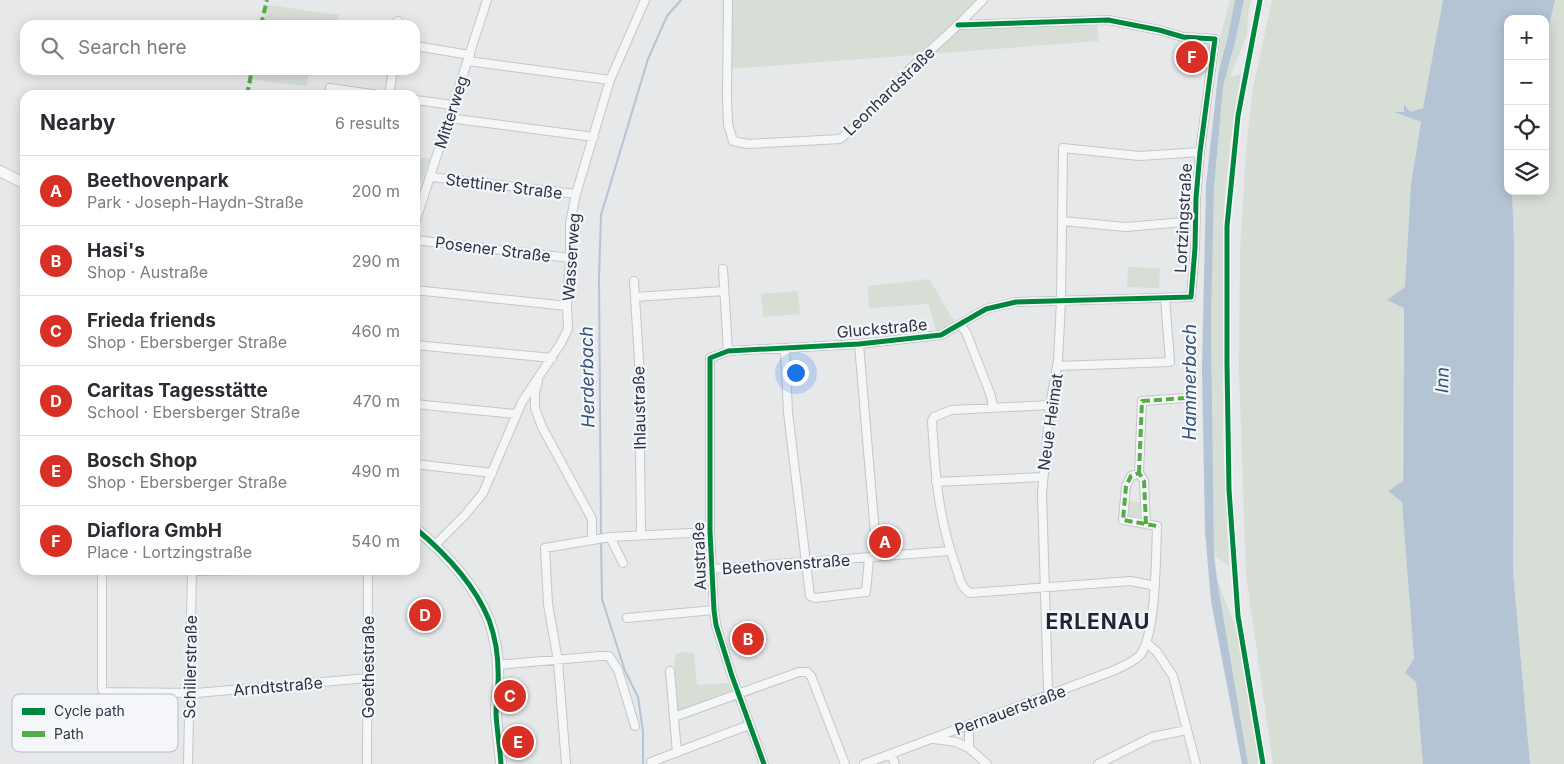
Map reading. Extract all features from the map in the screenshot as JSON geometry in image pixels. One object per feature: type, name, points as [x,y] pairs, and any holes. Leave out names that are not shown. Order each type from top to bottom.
[{"type":"street","name":"Mitterweg","points":[[420,209],[487,0]]},
{"type":"street","name":"Wasserweg","points":[[435,545],[465,515],[483,493],[516,414],[561,344],[568,329],[570,223],[576,194],[610,80],[645,0]]},
{"type":"street","name":"Leonhardstraße","points":[[728,0],[726,30],[728,124],[733,141],[748,144],[840,139],[862,120],[910,69],[983,0]]},
{"type":"street","name":"Lortzingstraße","points":[[958,25],[1108,20],[1184,37],[1215,40],[1200,152],[1191,298]]},
{"type":"street","points":[[420,47],[469,58],[610,80]]},
{"type":"street","points":[[391,90],[392,75]]},
{"type":"street","points":[[329,90],[330,88],[344,90]]},
{"type":"street","points":[[420,101],[453,106]]},
{"type":"street","points":[[448,118],[594,138]]},
{"type":"street","name":"Neue Heimat","points":[[1050,696],[1048,690],[1042,494],[1050,405],[1058,366],[1061,301],[1063,148],[1139,156],[1200,152]]},
{"type":"street","points":[[0,171],[20,181]]},
{"type":"street","name":"Stettiner Straße","points":[[431,177],[576,194]]},
{"type":"street","points":[[1062,220],[1126,227],[1196,221]]},
{"type":"street","name":"Posener Straße","points":[[420,241],[570,258]]},
{"type":"street","points":[[723,269],[728,351]]},
{"type":"street","name":"Ihlaustraße","points":[[634,281],[639,360],[641,535]]},
{"type":"street","points":[[420,291],[567,306]]},
{"type":"street","points":[[635,297],[724,291]]},
{"type":"street","points":[[1058,366],[1170,362],[1164,298]]},
{"type":"street","name":"Gluckstraße","points":[[728,351],[859,344],[941,335],[986,309],[1016,302],[1191,298]]},
{"type":"street","points":[[960,325],[966,332],[991,396],[993,407]]},
{"type":"street","points":[[785,349],[788,412],[810,596],[815,598],[866,592],[873,558],[859,344]]},
{"type":"street","points":[[420,345],[552,358]]},
{"type":"street","name":"Austraße","points":[[728,351],[710,358],[710,532],[714,610],[716,625],[764,764]]},
{"type":"street","points":[[540,375],[535,393],[535,408],[542,427],[592,519],[592,540]]},
{"type":"street","points":[[1146,524],[1144,481],[1138,473],[1142,401],[1186,398]]},
{"type":"street","points":[[420,404],[516,414]]},
{"type":"street","points":[[1050,405],[951,410],[934,417],[932,421],[939,509],[962,587],[970,593],[1131,581],[1155,586]]},
{"type":"street","points":[[420,465],[492,473]]},
{"type":"street","points":[[1138,473],[1130,476],[1126,486],[1123,520],[1157,526],[1155,586],[1147,644],[1157,652],[1174,676],[1196,764]]},
{"type":"street","points":[[936,482],[1043,477]]},
{"type":"street","points":[[420,532],[460,571],[477,595],[489,620],[497,665],[496,715],[501,764]]},
{"type":"street","points":[[566,764],[558,660],[548,604],[545,548],[610,537],[710,532]]},
{"type":"street","points":[[610,537],[623,563]]},
{"type":"street","name":"Beethovenstraße","points":[[711,569],[950,551]]},
{"type":"street","name":"Arndtstraße","points":[[102,575],[102,689],[107,693],[189,694],[368,678]]},
{"type":"street","name":"Schillerstraße","points":[[188,764],[192,575]]},
{"type":"street","name":"Goethestraße","points":[[367,764],[368,575]]},
{"type":"street","points":[[627,618],[714,610]]},
{"type":"street","name":"Pernauerstraße","points":[[864,764],[1050,696],[1115,670],[1139,656],[1147,644]]},
{"type":"street","points":[[497,665],[609,656],[618,670],[635,726]]},
{"type":"street","points":[[670,671],[677,753]]},
{"type":"street","points":[[674,717],[799,672],[807,672],[811,676],[845,764]]},
{"type":"street","points":[[651,762],[749,725]]},
{"type":"street","points":[[969,725],[969,748]]},
{"type":"street","points":[[1098,764],[1152,737],[1187,730]]},
{"type":"street","points":[[933,738],[956,742],[969,748],[987,764]]},
{"type":"street","points":[[891,754],[895,764]]},
{"type":"shaded area","points":[[730,0],[976,0],[951,27],[1097,24],[1099,41],[729,69]]},
{"type":"shaded area","points":[[1230,0],[1235,0],[1218,75],[1220,39]]},
{"type":"shaded area","points":[[1244,0],[1251,0],[1247,35],[1230,77],[1241,74],[1231,138],[1224,207],[1223,435],[1229,566],[1214,555],[1211,324],[1214,188],[1223,87]]},
{"type":"shaded area","points":[[1272,0],[1443,0],[1423,108],[1410,113],[1405,104],[1404,112],[1396,113],[1421,122],[1411,184],[1404,308],[1402,502],[1414,659],[1405,673],[1416,682],[1423,764],[1273,764],[1246,575],[1239,369],[1240,251],[1246,150],[1253,88]]},
{"type":"shaded area","points":[[1555,0],[1564,0],[1564,764],[1530,764],[1513,571],[1514,240],[1512,195],[1549,195],[1549,25]]},
{"type":"shaded area","points":[[268,5],[339,15],[338,20],[265,20]]},
{"type":"shaded area","points":[[254,75],[308,75],[307,86],[253,80]]},
{"type":"shaded area","points":[[420,158],[430,159],[421,183]]},
{"type":"shaded area","points":[[1128,267],[1160,268],[1159,288],[1127,287]]},
{"type":"shaded area","points":[[929,279],[956,324],[937,333],[928,304],[869,308],[868,286]]},
{"type":"shaded area","points":[[798,291],[800,314],[763,317],[761,294]]},
{"type":"shaded area","points":[[1129,501],[1140,502],[1140,517],[1128,516]]},
{"type":"shaded area","points":[[878,530],[888,530],[893,554],[880,554]]},
{"type":"shaded area","points":[[1217,579],[1239,636],[1261,764],[1248,764]]},
{"type":"shaded area","points":[[683,652],[694,653],[697,685],[728,683],[732,693],[678,712],[674,663],[676,654]]},
{"type":"water","points":[[1235,0],[1244,0],[1223,87],[1214,188],[1211,324],[1214,555],[1248,764],[1242,764],[1211,601],[1205,532],[1202,369],[1206,185],[1218,75]]},
{"type":"water","name":"Inn","points":[[1443,0],[1555,0],[1549,25],[1549,15],[1504,15],[1504,195],[1512,195],[1514,240],[1513,571],[1530,764],[1423,764],[1416,682],[1405,673],[1414,658],[1402,502],[1388,491],[1403,481],[1404,308],[1387,300],[1405,287],[1411,184],[1421,122],[1394,112],[1404,112],[1404,104],[1410,112],[1423,108]]},
{"type":"waterway","name":"Herderbach","points":[[601,536],[599,278],[601,215],[648,59],[667,16],[681,0]]},
{"type":"waterway","name":"Herderbach","points":[[601,541],[602,599],[625,671],[638,697],[643,732],[643,764]]},
{"type":"marked path","points":[[262,20],[267,0]]},
{"type":"marked path","points":[[248,90],[251,75]]},
{"type":"marked path","points":[[1139,473],[1142,401],[1186,398]]},
{"type":"marked path","points":[[1146,524],[1144,481],[1139,473],[1131,476],[1126,486],[1123,520],[1157,526]]},
{"type":"cycle path","points":[[1260,0],[1238,116],[1227,226],[1227,364],[1229,490],[1238,616],[1263,764]]},
{"type":"cycle path","points":[[764,764],[732,676],[716,625],[714,610],[710,532],[710,358],[728,351],[859,344],[941,335],[986,309],[1016,302],[1191,297],[1200,152],[1215,39],[1183,37],[1159,30],[1108,20],[958,25]]},
{"type":"cycle path","points":[[420,533],[448,558],[467,581],[483,606],[489,620],[494,635],[497,660],[496,714],[501,764]]},
{"type":"place","name":"Diaflora GmbH","points":[[1192,57]]},
{"type":"place","name":"Beethovenpark","points":[[885,542]]},
{"type":"place","name":"Caritas Tagesstätte","points":[[425,615]]},
{"type":"place","name":"Hasi's","points":[[748,639]]},
{"type":"place","name":"Frieda friends","points":[[510,696]]},
{"type":"place","name":"Bosch Shop","points":[[518,742]]},
{"type":"district","name":"ERLENAU","points":[[1098,621]]},
{"type":"water label","name":"Hammerbach","points":[[1189,382]]}]
